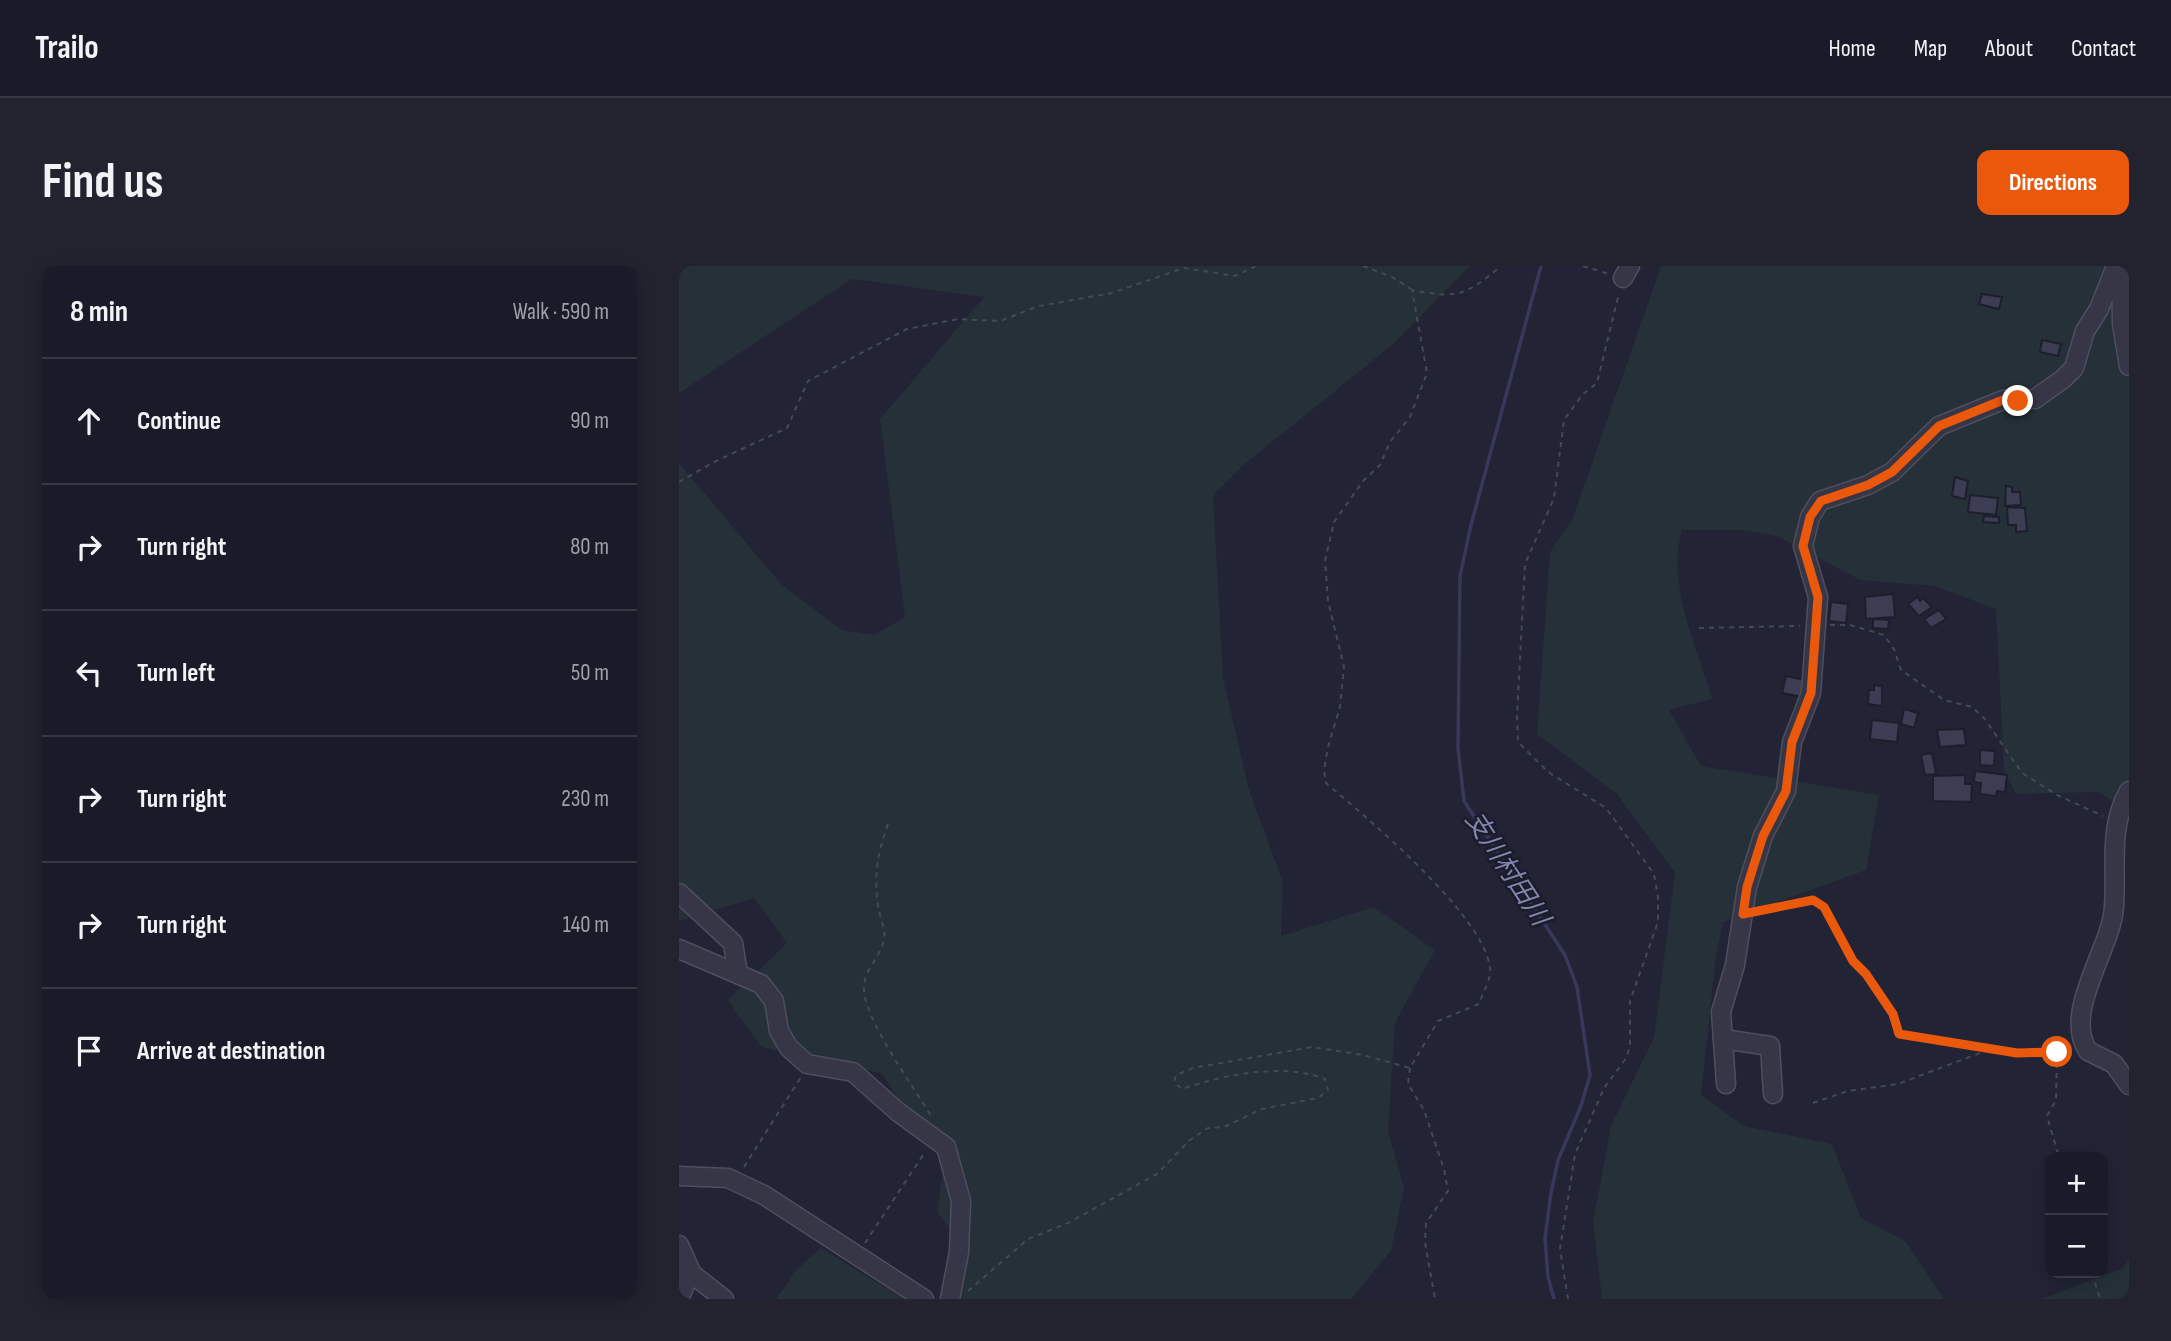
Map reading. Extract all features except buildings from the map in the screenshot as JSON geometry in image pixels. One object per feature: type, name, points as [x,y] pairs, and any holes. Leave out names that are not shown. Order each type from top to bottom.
[{"type":"street","points":[[1726,1084],[1721,1012],[1735,965],[1747,887],[1763,836],[1786,791],[1792,742],[1811,693],[1818,597],[1803,546],[1807,525],[1821,501],[1868,485],[1892,472],[1939,426],[2003,400],[2035,399],[2063,380],[2074,368],[2085,331],[2099,309],[2116,266]]},
{"type":"street","points":[[2121,266],[2125,291],[2122,324],[2129,366]]},
{"type":"street","points":[[2129,791],[2114,833],[2115,910],[2096,961],[2080,1026],[2083,1044],[2088,1051],[2114,1064],[2129,1085]]},
{"type":"street","points":[[2114,890],[2129,913]]},
{"type":"street","points":[[679,893],[733,943],[738,974]]},
{"type":"street","points":[[679,949],[767,989],[774,1001],[779,1031],[789,1048],[809,1064],[853,1072],[898,1112],[946,1147],[961,1201],[959,1252],[950,1299]]},
{"type":"street","points":[[1723,1039],[1770,1046],[1773,1094]]},
{"type":"street","points":[[679,1175],[728,1178],[764,1195],[924,1299]]},
{"type":"street","points":[[679,1245],[692,1273],[724,1299]]},
{"type":"street","points":[[679,1267],[685,1284],[679,1299]]},
{"type":"path","points":[[679,482],[712,463],[787,428],[808,381],[907,329],[958,319],[1000,321],[1039,306],[1112,293],[1184,268],[1235,276],[1256,266]]},
{"type":"path","points":[[1363,266],[1392,277],[1412,289],[1448,297],[1483,282],[1501,266]]},
{"type":"path","points":[[1568,1299],[1560,1249],[1575,1154],[1604,1088],[1627,1057],[1630,1044],[1630,1001],[1658,922],[1654,874],[1606,808],[1548,772],[1518,741],[1525,564],[1555,498],[1564,420],[1582,395],[1597,383],[1626,272],[1583,266]]},
{"type":"path","points":[[1412,289],[1427,373],[1410,417],[1390,442],[1380,465],[1363,481],[1333,522],[1325,562],[1328,601],[1344,667],[1340,707],[1324,770],[1326,783],[1399,846],[1459,912],[1482,946],[1491,969],[1479,1004],[1438,1021],[1410,1068],[1408,1084],[1424,1110],[1444,1169],[1448,1191],[1426,1223],[1425,1242],[1435,1299]]},
{"type":"path","points":[[1699,628],[1738,626],[1783,629],[1816,624],[1850,625],[1884,635],[1894,649],[1901,670],[1944,701],[1972,707],[1978,712],[1998,735],[2022,773],[2057,795],[2094,813],[2117,820]]},
{"type":"path","points":[[857,1255],[935,1137],[936,1125],[884,1038],[865,1000],[863,987],[867,971],[884,937],[878,908],[876,860],[888,824]]},
{"type":"path","points":[[1743,914],[1813,900],[1824,907],[1853,961],[1866,974],[1893,1014],[1899,1034],[1989,1049],[2088,1051]]},
{"type":"path","points":[[960,1298],[1028,1239],[1124,1195],[1157,1174],[1190,1140],[1208,1128],[1224,1127],[1262,1109],[1318,1098],[1328,1090],[1325,1079],[1288,1073],[1241,1075],[1182,1089],[1174,1082],[1176,1074],[1193,1068],[1312,1047],[1363,1055],[1410,1068]]},
{"type":"path","points":[[1813,1103],[1848,1091],[1898,1084],[1989,1049]]},
{"type":"path","points":[[2057,1052],[2056,1100],[2046,1115],[2057,1152]]},
{"type":"path","points":[[737,1182],[809,1064]]},
{"type":"path","points":[[2094,1278],[2100,1299]]},
{"type":"shaded area","points":[[679,266],[1470,266],[1392,345],[1242,466],[1213,495],[1223,678],[1249,790],[1283,882],[1281,936],[1374,907],[1435,950],[1395,1023],[1388,1131],[1404,1188],[1391,1251],[1351,1299],[947,1299],[965,1248],[937,1212],[944,1165],[881,1073],[761,1047],[728,1000],[787,943],[754,898],[679,921],[679,463],[781,584],[842,630],[874,635],[905,617],[880,419],[984,297],[852,279],[679,393]]},
{"type":"shaded area","points":[[1661,266],[2104,266],[2103,275],[2129,282],[2129,810],[2098,792],[2016,794],[2004,770],[1996,609],[1934,586],[1860,580],[1777,536],[1741,530],[1682,530],[1678,550],[1678,571],[1685,615],[1712,699],[1669,710],[1701,766],[1879,795],[1866,870],[1723,922],[1716,956],[1701,1095],[1744,1126],[1832,1144],[1861,1218],[1905,1241],[1944,1299],[1602,1299],[1593,1222],[1611,1126],[1654,1037],[1675,873],[1617,794],[1537,734],[1550,552],[1573,518]]},
{"type":"shaded area","points":[[821,1248],[904,1299],[776,1299],[798,1268]]},
{"type":"shaded area","points":[[2129,1258],[2129,1299],[2042,1299],[2097,1278],[2108,1278],[2108,1274],[2123,1268]]},
{"type":"waterway","name":"支川村田川","points":[[1541,266],[1471,525],[1460,576],[1458,748],[1464,801],[1565,955],[1577,987],[1590,1075],[1581,1106],[1558,1160],[1551,1193],[1545,1238],[1548,1277],[1554,1299]]},
{"type":"route","points":[[2018,401],[2003,400],[1939,426],[1892,472],[1868,485],[1821,501],[1810,517],[1803,546],[1818,597],[1811,693],[1792,742],[1786,791],[1774,811],[1756,855],[1743,914],[1813,900],[1824,907],[1853,961],[1866,974],[1893,1014],[1899,1034],[2017,1053],[2057,1052]]}]
